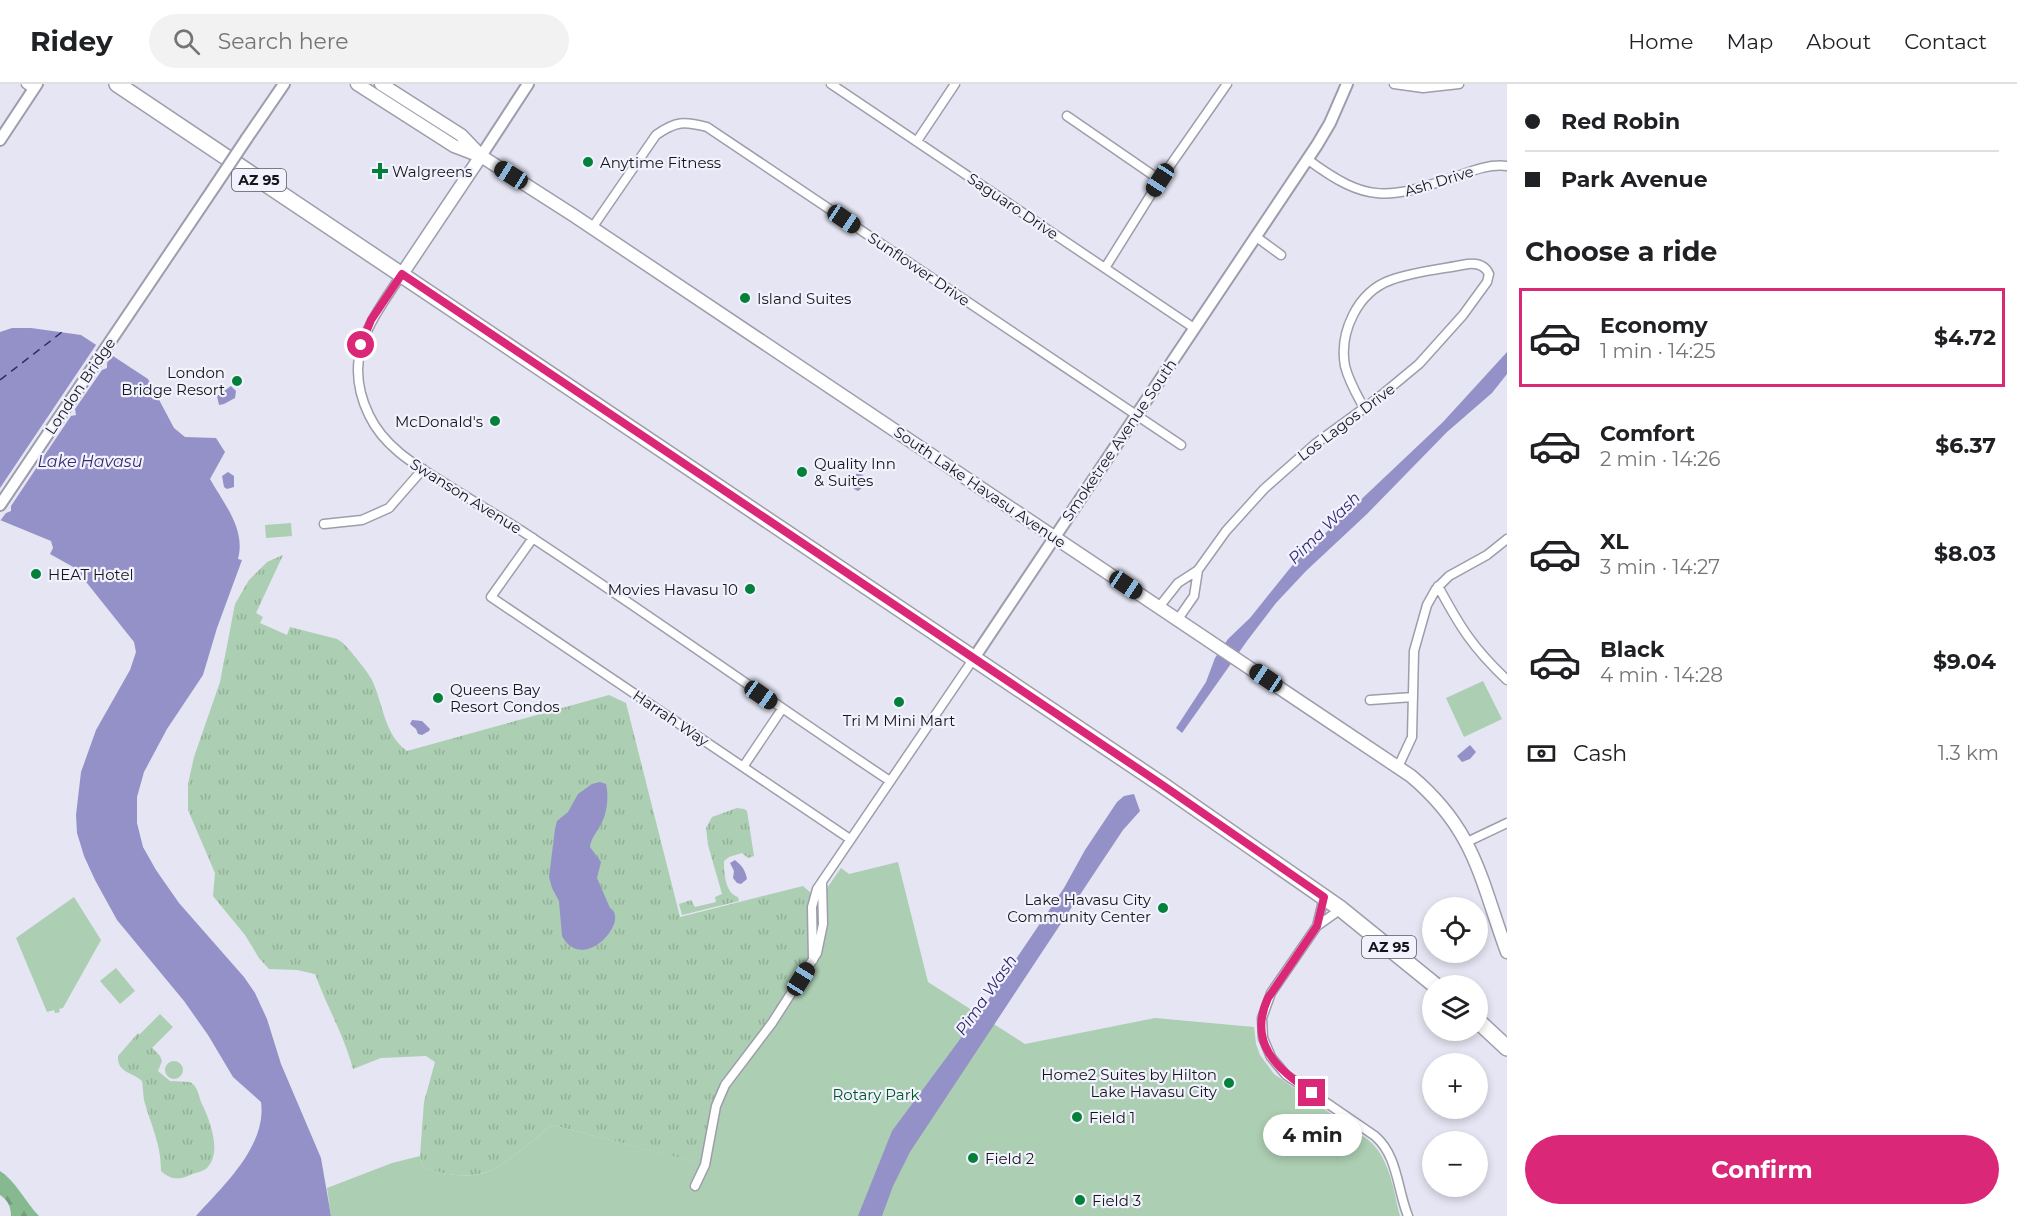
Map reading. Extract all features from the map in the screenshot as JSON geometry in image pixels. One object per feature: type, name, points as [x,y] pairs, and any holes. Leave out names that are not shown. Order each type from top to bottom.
[{"type":"highway","name":"AZ 95","points":[[117,84],[974,658],[1324,897],[1423,975]]},
{"type":"highway","points":[[1488,1030],[1507,1048]]},
{"type":"main road","points":[[357,84],[454,146],[481,156]]},
{"type":"main road","name":"South Lake Havasu Avenue","points":[[381,84],[461,135],[481,156],[1398,767],[1437,800],[1467,842],[1481,874],[1507,952]]},
{"type":"main road","name":"Swanson Avenue","points":[[402,274],[481,156]]},
{"type":"street","name":"London Bridge","points":[[0,505],[284,84]]},
{"type":"street","name":"Swanson Avenue","points":[[481,156],[528,84]]},
{"type":"street","name":"Saguaro Drive","points":[[831,84],[1194,328]]},
{"type":"street","points":[[916,141],[955,84]]},
{"type":"street","points":[[1105,268],[1160,180],[1227,84]]},
{"type":"street","name":"Smoketree Avenue South","points":[[695,1186],[705,1165],[716,1106],[725,1085],[772,1023],[813,960],[823,924],[823,881],[1307,159],[1330,123],[1347,84]]},
{"type":"street","points":[[1394,84],[1423,88],[1459,84]]},
{"type":"street","points":[[0,140],[32,86]]},
{"type":"street","points":[[1067,116],[1160,180]]},
{"type":"street","name":"Sunflower Drive","points":[[592,228],[656,135],[669,126],[686,122],[707,127],[1181,445]]},
{"type":"street","name":"Ash Drive","points":[[1307,159],[1348,186],[1364,191],[1389,194],[1413,190],[1486,167],[1507,165]]},
{"type":"street","points":[[1255,236],[1281,255]]},
{"type":"street","name":"Los Lagos Drive","points":[[1159,607],[1178,583],[1198,570],[1226,531],[1264,489],[1315,444],[1364,408],[1399,382],[1438,345],[1487,282],[1488,272],[1483,266],[1468,264],[1392,279],[1365,299],[1350,321],[1344,347],[1347,374],[1364,408]]},
{"type":"street","name":"Swanson Avenue","points":[[402,274],[367,328],[360,354],[359,382],[365,408],[379,432],[398,452],[533,538],[890,782]]},
{"type":"street","points":[[324,524],[362,520],[389,508],[423,469]]},
{"type":"street","name":"Harrah Way","points":[[533,538],[492,597],[850,839]]},
{"type":"street","points":[[1398,767],[1412,737],[1413,665],[1416,637],[1426,605],[1438,586],[1449,576],[1487,555],[1507,539]]},
{"type":"street","name":"Los Lagos Drive","points":[[1178,619],[1193,599],[1198,570]]},
{"type":"street","points":[[1438,586],[1467,637],[1484,658],[1507,680]]},
{"type":"street","points":[[1370,700],[1413,697]]},
{"type":"street","points":[[743,767],[782,709]]},
{"type":"street","points":[[1467,842],[1507,823]]},
{"type":"street","points":[[1317,926],[1324,897]]},
{"type":"street","points":[[1341,909],[1317,926],[1268,998],[1262,1018],[1264,1042],[1273,1061],[1286,1075],[1371,1133],[1384,1145],[1393,1161],[1408,1216]]},
{"type":"green space","points":[[291,523],[292,536],[266,538],[265,525]]},
{"type":"green space","points":[[283,555],[256,613],[263,617],[260,623],[287,635],[290,627],[337,639],[343,643],[370,676],[389,728],[399,744],[407,751],[609,695],[626,703],[680,917],[803,886],[811,893],[809,953],[806,965],[791,990],[722,1084],[702,1164],[552,1125],[511,1158],[488,1172],[460,1175],[440,1173],[423,1167],[420,1156],[424,1102],[435,1062],[426,1056],[381,1058],[353,1069],[345,1044],[315,974],[297,970],[269,969],[213,896],[215,873],[188,810],[188,784],[194,757],[220,682],[235,604],[249,580],[267,562]]},
{"type":"green space","points":[[1483,681],[1502,719],[1464,737],[1446,698]]},
{"type":"green space","points":[[737,808],[747,811],[754,856],[748,858],[742,853],[724,861],[728,887],[739,901],[682,915],[679,904],[691,900],[695,907],[716,902],[715,897],[722,894],[708,845],[706,828],[712,817]]},
{"type":"green space","name":"Rotary Park","points":[[898,862],[928,982],[1025,1044],[1155,1018],[1254,1027],[1260,1055],[1274,1074],[1375,1146],[1390,1174],[1400,1216],[331,1216],[327,1188],[392,1163],[420,1156],[423,1167],[440,1173],[470,1175],[488,1172],[511,1158],[552,1125],[707,1165],[719,1107],[727,1087],[813,965],[825,891],[841,868],[849,874]]},
{"type":"green space","points":[[74,897],[101,940],[63,1008],[59,1009],[60,1012],[55,1013],[54,1010],[47,1012],[16,938]]},
{"type":"green space","points":[[116,968],[135,991],[120,1004],[100,981]]},
{"type":"green space","points":[[160,1014],[173,1027],[152,1048],[139,1035]]},
{"type":"green space","points":[[138,1033],[160,1056],[162,1061],[158,1071],[170,1081],[190,1082],[196,1089],[211,1126],[214,1144],[212,1161],[204,1170],[179,1178],[171,1178],[161,1171],[155,1135],[144,1100],[142,1081],[123,1069],[118,1062],[118,1056]]},
{"type":"green space","points":[[170,1061],[178,1061],[183,1066],[181,1077],[170,1079],[165,1074],[165,1066]]},
{"type":"green space","points":[[0,1171],[39,1216],[11,1216],[8,1204],[0,1195]]},
{"type":"water","name":"Lake Havasu","points":[[12,328],[31,328],[81,335],[148,379],[174,428],[185,437],[216,438],[225,452],[210,479],[236,527],[240,548],[238,559],[242,560],[217,628],[203,675],[167,729],[144,772],[137,797],[137,823],[143,847],[156,870],[179,903],[244,977],[255,993],[267,1019],[281,1064],[321,1158],[331,1216],[196,1216],[230,1178],[250,1149],[261,1118],[261,1102],[233,1077],[184,1001],[117,920],[84,856],[77,833],[76,815],[81,772],[96,730],[130,670],[136,652],[134,642],[75,568],[50,554],[53,548],[51,541],[0,520],[0,332]]},
{"type":"water","points":[[1507,352],[1507,374],[1492,393],[1447,432],[1367,514],[1306,571],[1276,603],[1182,733],[1176,728],[1206,682],[1215,658],[1228,639],[1250,618],[1295,562],[1443,422]]},
{"type":"water","points":[[231,386],[236,391],[235,398],[219,405],[217,396]]},
{"type":"water","points":[[228,472],[234,476],[234,487],[227,489],[224,487],[222,476]]},
{"type":"water","points":[[861,473],[865,478],[858,480],[862,488],[858,491],[854,489],[852,480],[856,474]]},
{"type":"water","points":[[412,720],[422,721],[430,729],[429,731],[422,735],[418,734],[410,724]]},
{"type":"water","points":[[1470,745],[1476,752],[1470,759],[1462,762],[1457,756]]},
{"type":"water","points":[[600,782],[606,784],[607,805],[603,820],[590,847],[601,862],[597,878],[615,914],[614,923],[602,941],[581,950],[571,946],[562,936],[559,901],[549,877],[557,821],[568,812],[578,794],[592,784]]},
{"type":"water","points":[[1134,794],[1140,811],[1123,830],[910,1152],[893,1186],[882,1216],[858,1216],[892,1131],[978,1015],[1064,888],[1085,850],[1117,802],[1124,796]]},
{"type":"water","points":[[735,860],[743,868],[747,879],[741,884],[733,878],[734,871],[730,863]]},
{"type":"pier","points":[[98,342],[114,352],[107,363],[107,368],[102,370],[75,409],[76,415],[71,416],[42,459],[42,465],[37,467],[11,506],[11,511],[6,513],[0,521],[0,488]]},
{"type":"ferry route","points":[[0,380],[62,332]]},
{"type":"place","name":"Anytime Fitness","points":[[588,162]]},
{"type":"place","name":"Walgreens","points":[[380,171]]},
{"type":"place","name":"Island Suites","points":[[745,298]]},
{"type":"place","name":"London Bridge Resort","points":[[237,381]]},
{"type":"place","name":"McDonald's","points":[[495,421]]},
{"type":"place","name":"Quality Inn & Suites","points":[[802,472]]},
{"type":"place","name":"HEAT Hotel","points":[[36,574]]},
{"type":"place","name":"Movies Havasu 10","points":[[750,589]]},
{"type":"place","name":"Queens Bay Resort Condos","points":[[438,698]]},
{"type":"place","name":"Tri M Mini Mart","points":[[899,702]]},
{"type":"place","name":"Lake Havasu City Community Center","points":[[1163,908]]},
{"type":"place","name":"Home2 Suites by Hilton Lake Havasu City","points":[[1229,1083]]},
{"type":"place","name":"Field 1","points":[[1077,1117]]},
{"type":"place","name":"Field 2","points":[[973,1158]]},
{"type":"place","name":"Field 3","points":[[1080,1200]]},
{"type":"route","points":[[361,345],[371,320],[402,274],[1161,784],[1324,897],[1317,926],[1268,998],[1261,1026],[1264,1042],[1273,1061],[1286,1075],[1312,1093]]},
{"type":"water label","name":"Pima Wash","points":[[1324,528]]},
{"type":"water label","name":"Pima Wash","points":[[986,995]]}]
